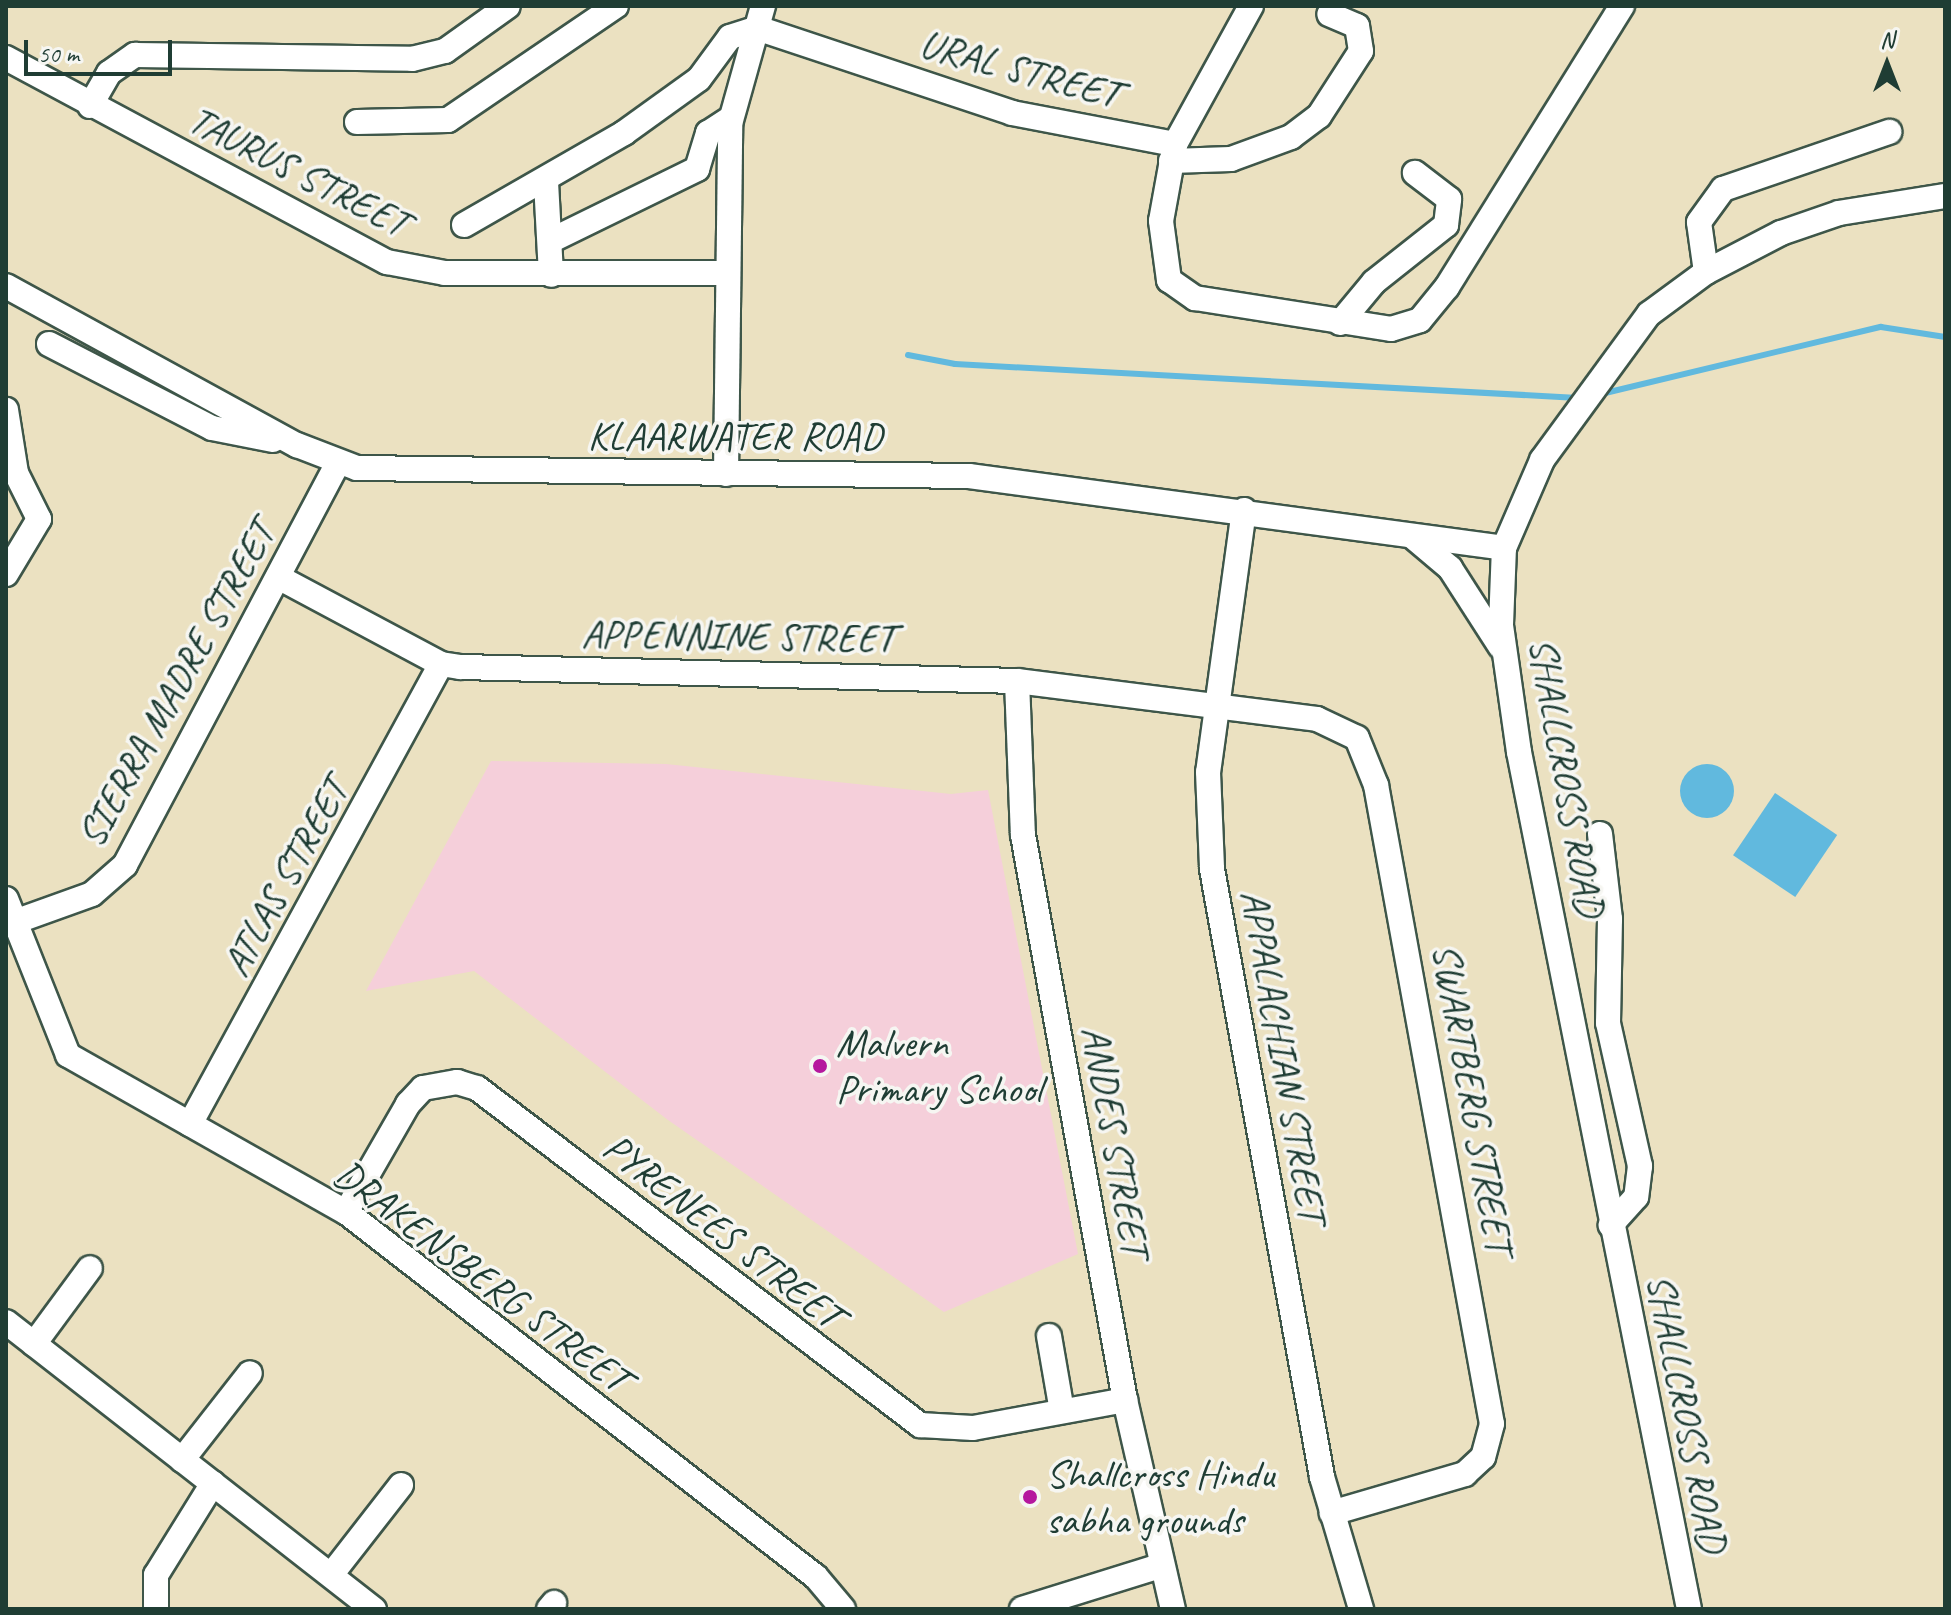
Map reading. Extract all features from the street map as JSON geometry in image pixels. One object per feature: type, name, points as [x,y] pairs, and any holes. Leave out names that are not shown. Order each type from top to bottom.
[{"type":"street","points":[[90,106],[109,73],[135,55],[412,59],[445,51],[508,6]]},
{"type":"street","points":[[357,122],[448,120],[616,6]]},
{"type":"street","points":[[1251,6],[1173,152],[1161,245],[1169,280],[1179,290],[1340,323],[1406,327],[1431,309],[1622,6]]},
{"type":"street","name":"URAL STREET","points":[[760,17],[1012,113],[1173,152],[1231,159],[1291,137],[1319,116],[1361,51],[1357,26],[1329,14]]},
{"type":"street","points":[[726,474],[724,273],[731,118],[760,17]]},
{"type":"street","points":[[464,225],[546,182],[699,79],[730,37],[760,17]]},
{"type":"street","name":"TAURUS STREET","points":[[6,58],[364,253],[445,273],[724,273]]},
{"type":"street","points":[[550,241],[697,169],[708,133],[731,118]]},
{"type":"street","points":[[1706,272],[1699,222],[1723,189],[1889,132]]},
{"type":"street","points":[[1340,323],[1374,282],[1446,225],[1449,199],[1415,173]]},
{"type":"street","points":[[546,182],[551,275]]},
{"type":"street","name":"SHALLCROSS ROAD","points":[[1684,1608],[1504,653],[1504,548],[1542,460],[1615,351],[1649,314],[1706,272],[1839,213],[1945,196]]},
{"type":"street","name":"KLAARWATER ROAD","points":[[6,286],[297,445],[338,463],[407,472],[969,476],[1244,510],[1504,548]]},
{"type":"street","points":[[49,344],[212,428],[297,445]]},
{"type":"street","points":[[6,410],[16,473],[39,519],[6,574]]},
{"type":"street","name":"SIERRA MADRE STREET","points":[[10,923],[92,894],[125,865],[338,463]]},
{"type":"street","name":"APPALACHIAN STREET","points":[[1244,510],[1208,772],[1212,869],[1332,1513],[1361,1609]]},
{"type":"street","points":[[1410,534],[1450,568],[1504,653]]},
{"type":"street","name":"APPENNINE STREET","points":[[278,577],[441,664],[1017,681],[1216,706]]},
{"type":"street","name":"ATLAS STREET","points":[[190,1124],[441,664]]},
{"type":"street","name":"ANDES STREET","points":[[1017,681],[1023,835],[1125,1400],[1160,1566],[1173,1609]]},
{"type":"street","name":"SWARTBERG STREET","points":[[1216,706],[1328,723],[1357,738],[1369,755],[1490,1397],[1490,1441],[1465,1474],[1332,1513]]},
{"type":"street","points":[[1600,834],[1610,919],[1608,1023],[1640,1166],[1636,1197],[1611,1225]]},
{"type":"street","name":"DRAKENSBERG STREET","points":[[6,899],[10,923],[68,1055],[346,1212],[816,1577],[843,1609]]},
{"type":"street","points":[[1576,1030],[1608,1023]]},
{"type":"street","name":"PYRENEES STREET","points":[[346,1212],[408,1104],[423,1088],[457,1082],[477,1088],[909,1420],[945,1431],[1125,1400]]},
{"type":"street","points":[[34,1344],[90,1268]]},
{"type":"street","points":[[6,1322],[374,1609]]},
{"type":"street","points":[[1049,1336],[1062,1411]]},
{"type":"street","points":[[182,1460],[250,1373]]},
{"type":"street","points":[[156,1609],[156,1575],[213,1483]]},
{"type":"street","points":[[331,1575],[401,1485]]},
{"type":"street","points":[[1022,1609],[1160,1566]]},
{"type":"shaded area","name":"Malvern Primary School","points":[[491,761],[666,764],[951,794],[988,790],[1078,1254],[944,1312],[668,1120],[474,971],[366,991]]},
{"type":"water","points":[[1707,764],[1726,772],[1734,791],[1726,810],[1707,818],[1688,810],[1680,791],[1688,772]]},
{"type":"water","points":[[1775,793],[1837,835],[1795,897],[1733,855]]},
{"type":"waterway","points":[[1601,394],[1881,327],[1945,337]]},
{"type":"waterway","points":[[908,355],[955,364],[1578,398]]},
{"type":"place","name":"Malvern Primary School","points":[[820,1066]]},
{"type":"place","name":"Shallcross Hindu sabha grounds","points":[[1030,1497]]}]
